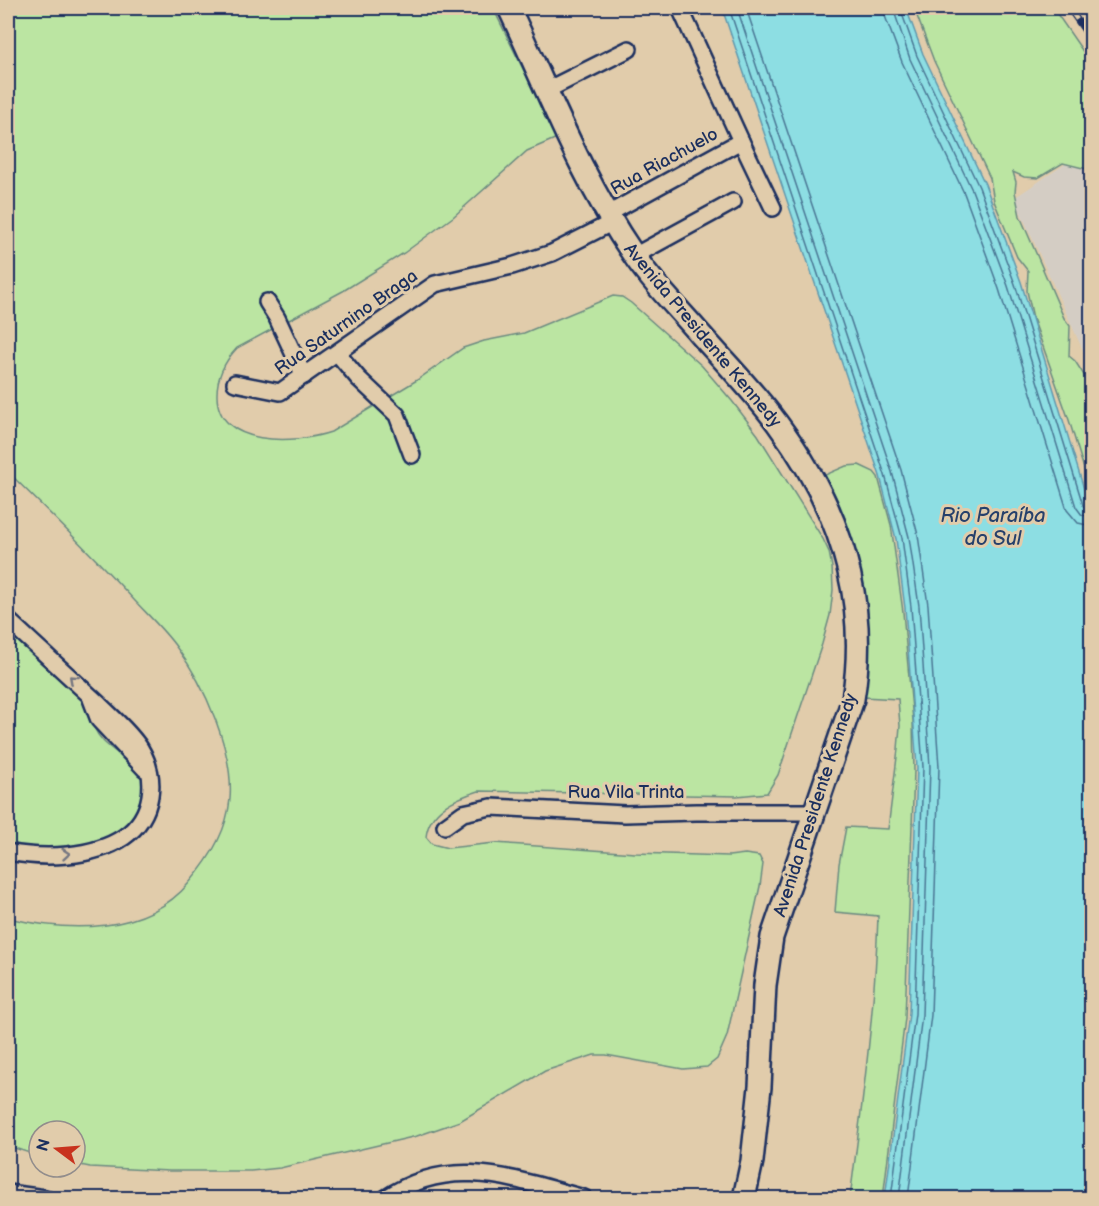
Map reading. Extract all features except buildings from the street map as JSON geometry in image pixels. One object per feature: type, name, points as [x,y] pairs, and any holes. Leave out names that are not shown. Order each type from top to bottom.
[{"type":"main road","name":"Avenida Presidente Kennedy","points":[[509,8],[574,154],[609,218],[634,256],[776,421],[801,458],[820,491],[844,550],[852,579],[857,634],[855,684],[844,727],[813,812],[770,945],[765,985],[760,1087],[752,1161],[744,1198]]},
{"type":"street","name":"Rua Riachuelo","points":[[680,8],[773,208]]},
{"type":"street","points":[[547,90],[629,49]]},
{"type":"street","name":"Rua Riachuelo","points":[[609,218],[741,141]]},
{"type":"street","points":[[634,256],[733,202]]},
{"type":"street","name":"Rua Saturnino Braga","points":[[235,383],[280,392],[435,284],[512,266],[542,256],[582,239],[609,218]]},
{"type":"street","points":[[267,302],[304,376]]},
{"type":"street","points":[[337,353],[358,378],[392,408],[400,422],[412,455]]},
{"type":"street","points":[[8,620],[135,740],[146,761],[151,793],[146,813],[139,824],[120,839],[96,849],[72,854],[35,855],[8,852]]},
{"type":"street","name":"Rua Vila Trinta","points":[[445,826],[463,813],[490,807],[625,814],[813,812]]},
{"type":"street","points":[[387,1198],[418,1182],[446,1175],[477,1173],[493,1174],[584,1198]]},
{"type":"street","points":[[8,1193],[45,1198]]},
{"type":"shaded area","points":[[1091,147],[1091,368],[1014,198]]},
{"type":"green space","points":[[8,8],[493,8],[557,138],[527,151],[453,217],[404,253],[343,291],[237,348],[225,364],[218,381],[217,394],[220,412],[229,424],[243,433],[260,438],[298,439],[331,432],[417,380],[463,348],[524,333],[613,296],[622,297],[631,303],[702,366],[732,401],[758,435],[823,539],[832,567],[833,590],[830,615],[822,644],[778,775],[767,793],[737,796],[479,791],[453,801],[438,812],[428,827],[426,837],[432,844],[448,848],[495,843],[635,853],[759,856],[763,864],[760,886],[727,1036],[717,1059],[707,1067],[683,1069],[606,1055],[594,1055],[545,1071],[460,1121],[417,1136],[280,1168],[251,1171],[169,1171],[87,1166],[87,1119],[27,1119],[27,1152],[8,1146],[8,918],[55,926],[104,925],[128,921],[151,912],[171,900],[197,874],[221,834],[228,811],[230,781],[216,720],[198,681],[177,648],[104,568],[8,472]]},
{"type":"green space","points":[[914,8],[1053,8],[1091,63],[1091,170],[1063,163],[1038,178],[1024,177],[1013,172],[1020,216],[1064,318],[1070,326],[1069,356],[1075,361],[1091,386],[1091,492],[1069,420],[1033,318],[1027,291],[1028,271],[1017,257],[994,201],[990,178],[934,61]]},
{"type":"green space","points":[[859,465],[874,472],[878,477],[891,525],[903,612],[913,721],[914,771],[905,1018],[883,1198],[850,1198],[871,1022],[878,916],[835,912],[839,864],[846,827],[888,829],[900,726],[898,699],[863,697],[867,638],[863,583],[849,529],[825,475],[846,466]]},
{"type":"green space","points":[[8,623],[80,691],[99,736],[133,765],[143,779],[144,790],[140,806],[129,822],[116,833],[100,841],[82,846],[44,849],[8,845]]},
{"type":"water","name":"Rio Paraíba do Sul","points":[[722,8],[906,8],[923,54],[985,184],[1021,282],[1091,512],[1091,1198],[885,1198],[909,1014],[917,767],[905,608],[896,539],[880,476]]},
{"type":"railway","points":[[1069,8],[1092,41]]}]
